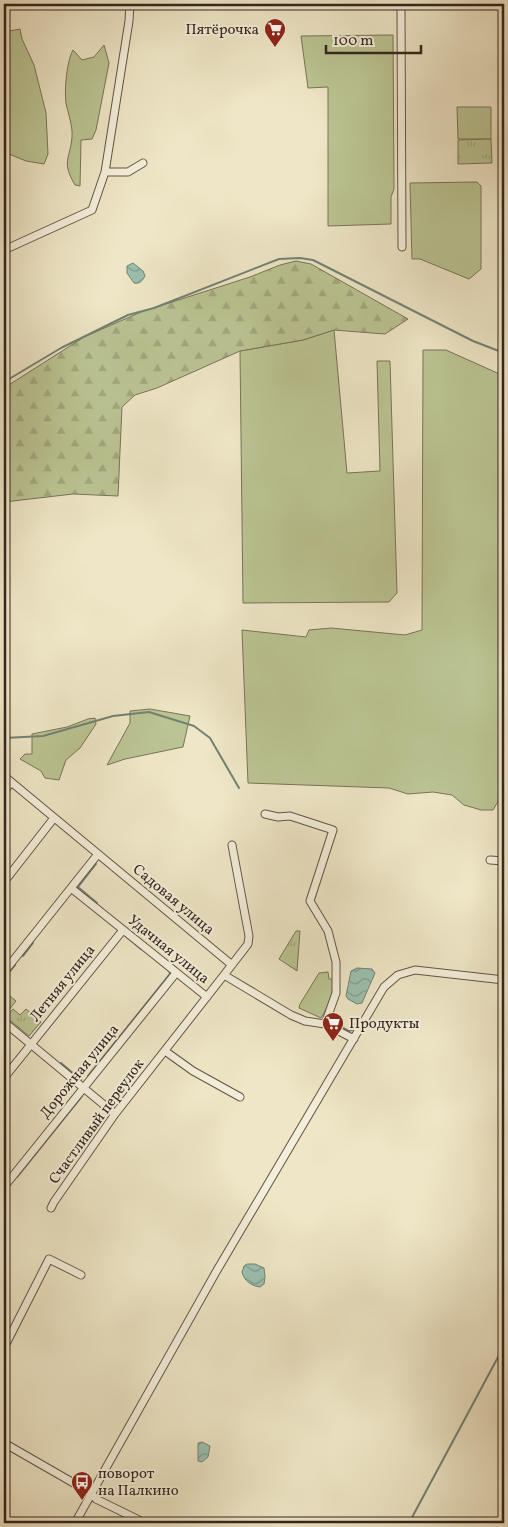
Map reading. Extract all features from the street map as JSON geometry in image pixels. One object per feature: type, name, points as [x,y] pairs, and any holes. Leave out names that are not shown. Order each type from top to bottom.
[{"type":"street","points":[[4,250],[92,210],[105,172],[129,21],[130,4]]},
{"type":"street","points":[[401,4],[402,247]]},
{"type":"street","points":[[105,172],[128,172],[143,163]]},
{"type":"street","name":"Садовая улица","points":[[4,776],[232,965]]},
{"type":"street","points":[[4,792],[11,782]]},
{"type":"street","points":[[265,814],[278,817],[290,816],[333,830],[310,902],[328,931],[336,962],[336,993],[325,1024]]},
{"type":"street","points":[[4,882],[54,818]]},
{"type":"street","points":[[224,975],[248,944],[249,936],[232,845]]},
{"type":"street","points":[[4,972],[98,854]]},
{"type":"street","points":[[490,860],[504,861]]},
{"type":"street","name":"Удачная улица","points":[[71,888],[207,997],[224,975],[291,1015],[305,1021],[325,1024],[354,1040]]},
{"type":"street","name":"Летняя улица","points":[[4,1078],[123,930]]},
{"type":"street","points":[[75,1523],[254,1206],[354,1040],[381,991],[390,980],[402,973],[415,970],[504,980]]},
{"type":"street","name":"Дорожная улица","points":[[4,1186],[176,973]]},
{"type":"street","name":"Счастливый переулок","points":[[51,1208],[116,1114],[207,997]]},
{"type":"street","points":[[4,1022],[116,1114]]},
{"type":"street","points":[[165,1051],[193,1071],[240,1097]]},
{"type":"street","points":[[4,1348],[49,1259],[81,1275]]},
{"type":"street","points":[[4,1443],[91,1494],[96,1499],[145,1523]]},
{"type":"green space","points":[[20,29],[22,39],[34,65],[46,113],[48,154],[44,164],[26,161],[4,152],[4,32]]},
{"type":"green space","points":[[393,35],[394,189],[391,197],[391,224],[328,226],[328,87],[308,88],[301,36]]},
{"type":"green space","points":[[104,45],[109,63],[96,130],[92,139],[81,140],[80,186],[75,185],[67,165],[72,133],[65,97],[68,68],[73,50],[82,60],[94,57]]},
{"type":"green space","points":[[457,107],[491,107],[491,139],[458,139]]},
{"type":"green space","points":[[491,139],[492,163],[458,164],[458,140]]},
{"type":"green space","points":[[477,182],[481,186],[481,269],[469,279],[420,259],[412,259],[410,183]]},
{"type":"green space","points":[[296,261],[311,264],[408,319],[385,334],[334,330],[303,340],[240,351],[157,388],[135,395],[122,407],[118,496],[73,494],[4,502],[4,388],[84,337],[141,312]]},
{"type":"green space","points":[[334,330],[347,473],[380,471],[377,361],[390,361],[397,593],[389,602],[243,603],[240,351],[303,340]]},
{"type":"green space","points":[[423,350],[446,350],[504,376],[504,761],[500,769],[500,798],[493,810],[481,810],[464,805],[452,795],[433,792],[408,794],[389,788],[248,783],[242,630],[306,637],[309,630],[331,628],[405,635],[422,630]]},
{"type":"green space","points":[[150,709],[190,716],[183,747],[125,759],[107,765],[130,723],[130,711]]},
{"type":"green space","points":[[95,718],[96,724],[80,748],[66,760],[59,780],[45,778],[41,771],[20,759],[25,754],[32,754],[32,734],[67,727]]},
{"type":"green space","points":[[296,931],[300,931],[297,971],[279,959]]},
{"type":"green space","points":[[328,972],[329,979],[333,979],[333,989],[321,1018],[299,1008],[319,973]]},
{"type":"green space","points":[[4,991],[16,1001],[5,1015],[4,1015]]},
{"type":"green space","points":[[13,1009],[20,1015],[26,1009],[41,1022],[29,1036],[6,1017]]},
{"type":"water","points":[[133,263],[143,271],[145,276],[138,283],[134,283],[127,273],[127,266]]},
{"type":"water","points":[[357,968],[372,969],[375,973],[362,1003],[357,1004],[346,996],[351,971]]},
{"type":"water","points":[[247,1264],[255,1264],[264,1268],[264,1284],[260,1287],[246,1280],[242,1272]]},
{"type":"water","points":[[202,1442],[210,1446],[208,1457],[202,1462],[198,1461],[198,1443]]},
{"type":"waterway","points":[[4,382],[61,348],[128,315],[154,308],[279,259],[300,258],[313,260],[473,341],[504,353]]},
{"type":"waterway","points":[[4,738],[43,736],[113,716],[149,712],[194,726],[210,738],[239,788]]},
{"type":"waterway","points":[[96,864],[78,887],[97,903]]},
{"type":"waterway","points":[[126,936],[141,949]]},
{"type":"waterway","points":[[23,956],[33,943]]},
{"type":"waterway","points":[[4,978],[15,965]]},
{"type":"waterway","points":[[88,1076],[170,974],[169,970]]},
{"type":"waterway","points":[[333,1022],[349,1031],[352,1030],[359,1018]]},
{"type":"waterway","points":[[61,1063],[81,1080]]},
{"type":"waterway","points":[[17,1177],[82,1096]]},
{"type":"waterway","points":[[409,1523],[504,1346]]},
{"type":"place","name":"Пятёрочка","points":[[275,48]]},
{"type":"place","name":"Продукты","points":[[333,1042]]},
{"type":"place","name":"поворот на Палкино","points":[[82,1501]]}]
